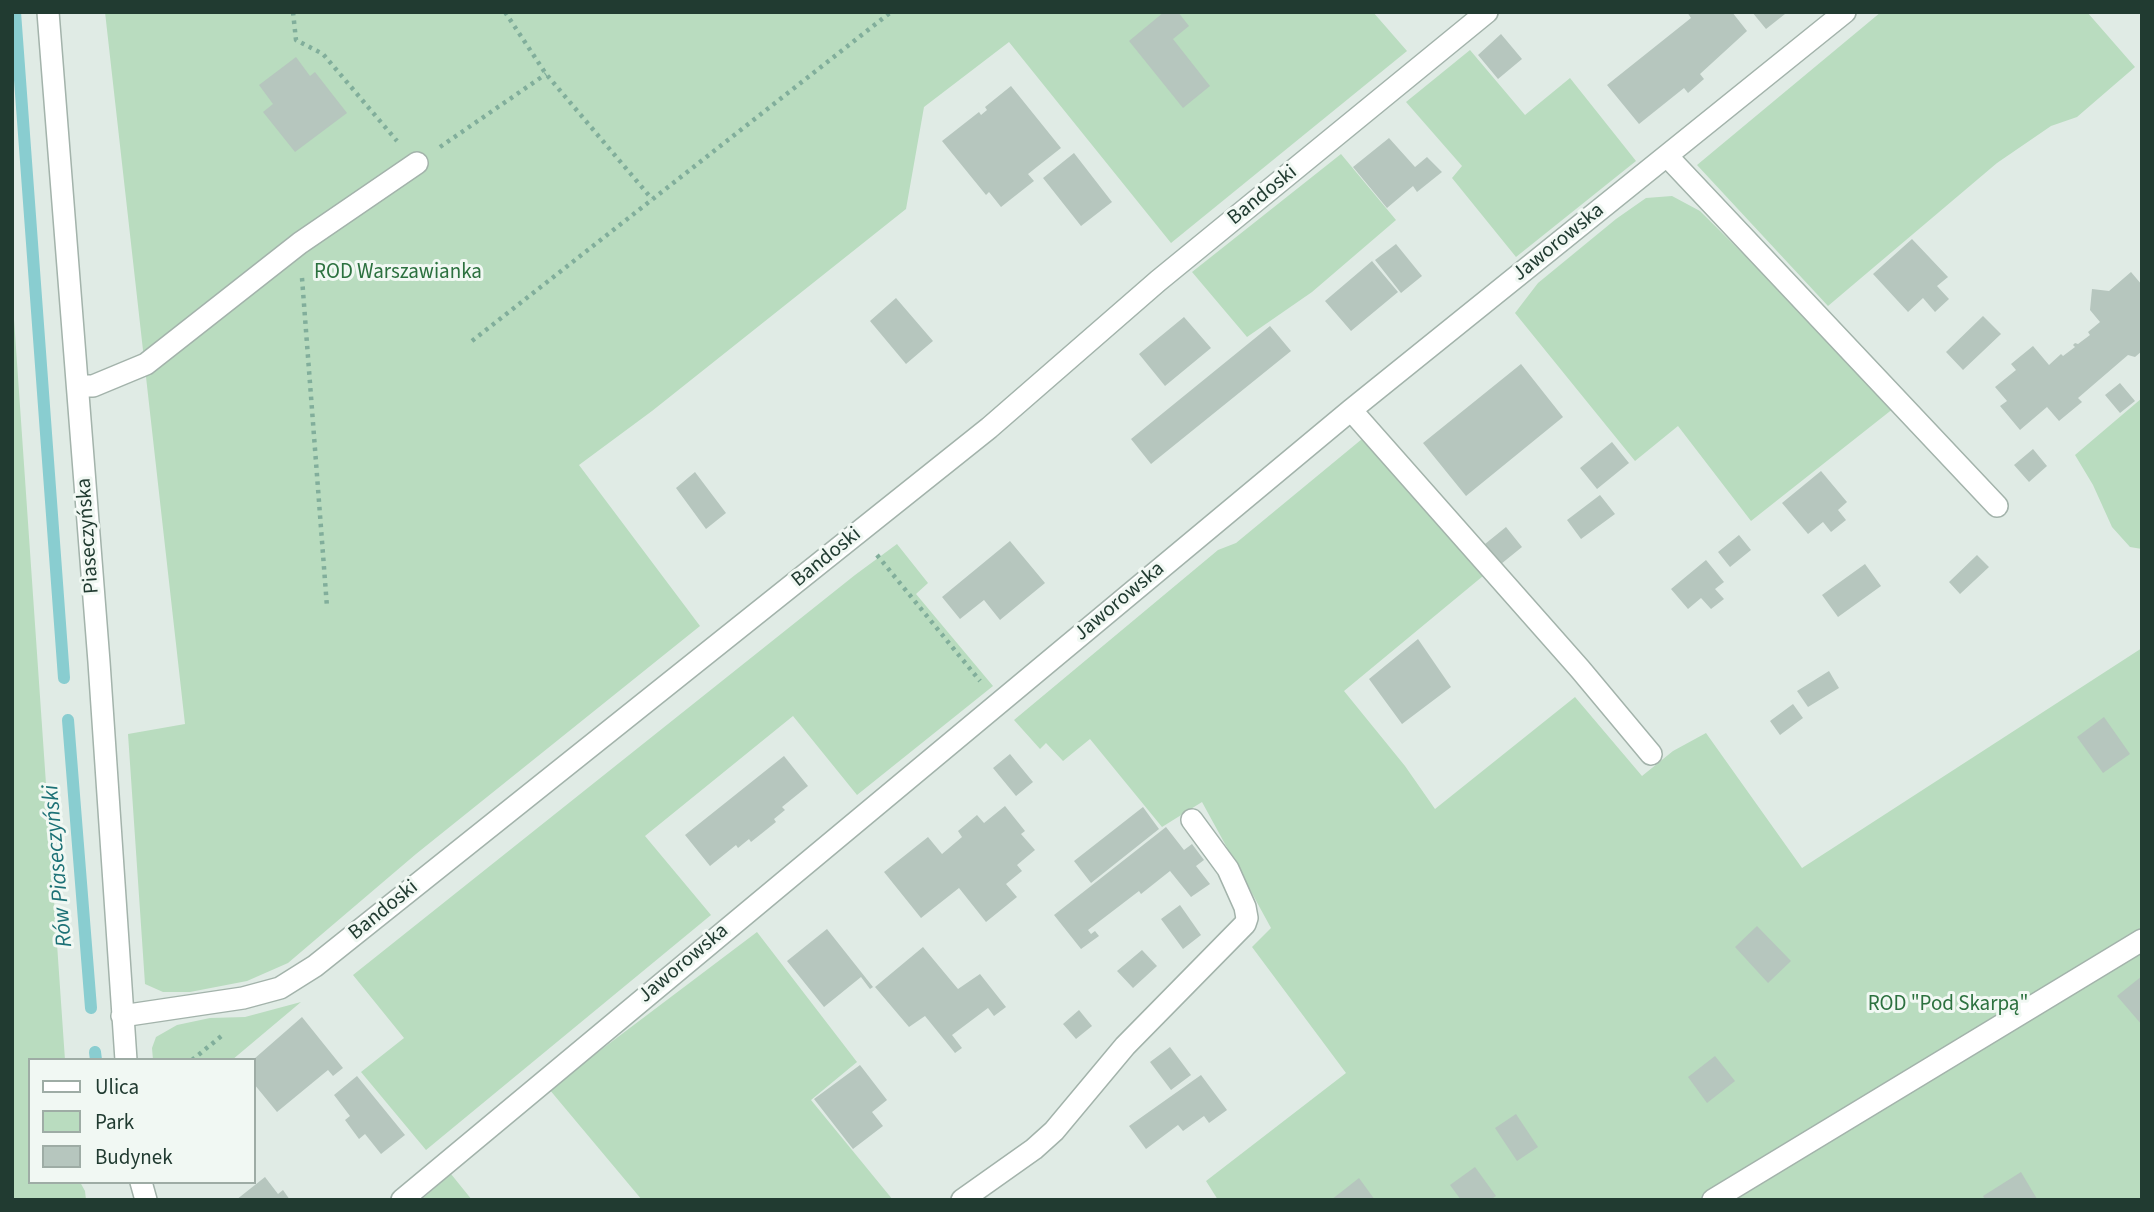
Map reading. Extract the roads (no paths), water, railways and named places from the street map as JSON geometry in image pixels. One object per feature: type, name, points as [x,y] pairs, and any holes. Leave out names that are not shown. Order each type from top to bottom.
[{"type":"street","name":"Piaseczyńska","points":[[48,12],[78,386],[126,1058]]},
{"type":"street","name":"Bandoski","points":[[122,1016],[243,998],[280,988],[315,966],[989,428],[1158,281],[1487,12]]},
{"type":"street","name":"Jaworowska","points":[[402,1200],[1351,410],[1846,12]]},
{"type":"street","points":[[1667,156],[1997,506]]},
{"type":"street","points":[[78,386],[93,386],[146,363],[300,243],[417,163]]},
{"type":"street","points":[[1351,410],[1580,669],[1651,754]]},
{"type":"street","points":[[962,1200],[1034,1149],[1054,1131],[1125,1046],[1245,923],[1245,907],[1228,869],[1192,820]]},
{"type":"street","points":[[1713,1200],[2142,940]]},
{"type":"waterway","name":"Rów Piaseczyński","points":[[15,12],[64,678]]},
{"type":"waterway","name":"Rów Piaseczyński","points":[[68,720],[91,1008]]},
{"type":"waterway","name":"Rów Piaseczyński","points":[[95,1052],[96,1058]]},
{"type":"park label","name":"ROD Warszawianka","points":[[398,273]]},
{"type":"park label","name":"ROD \"Pod Skarpą\"","points":[[1948,1005]]}]
